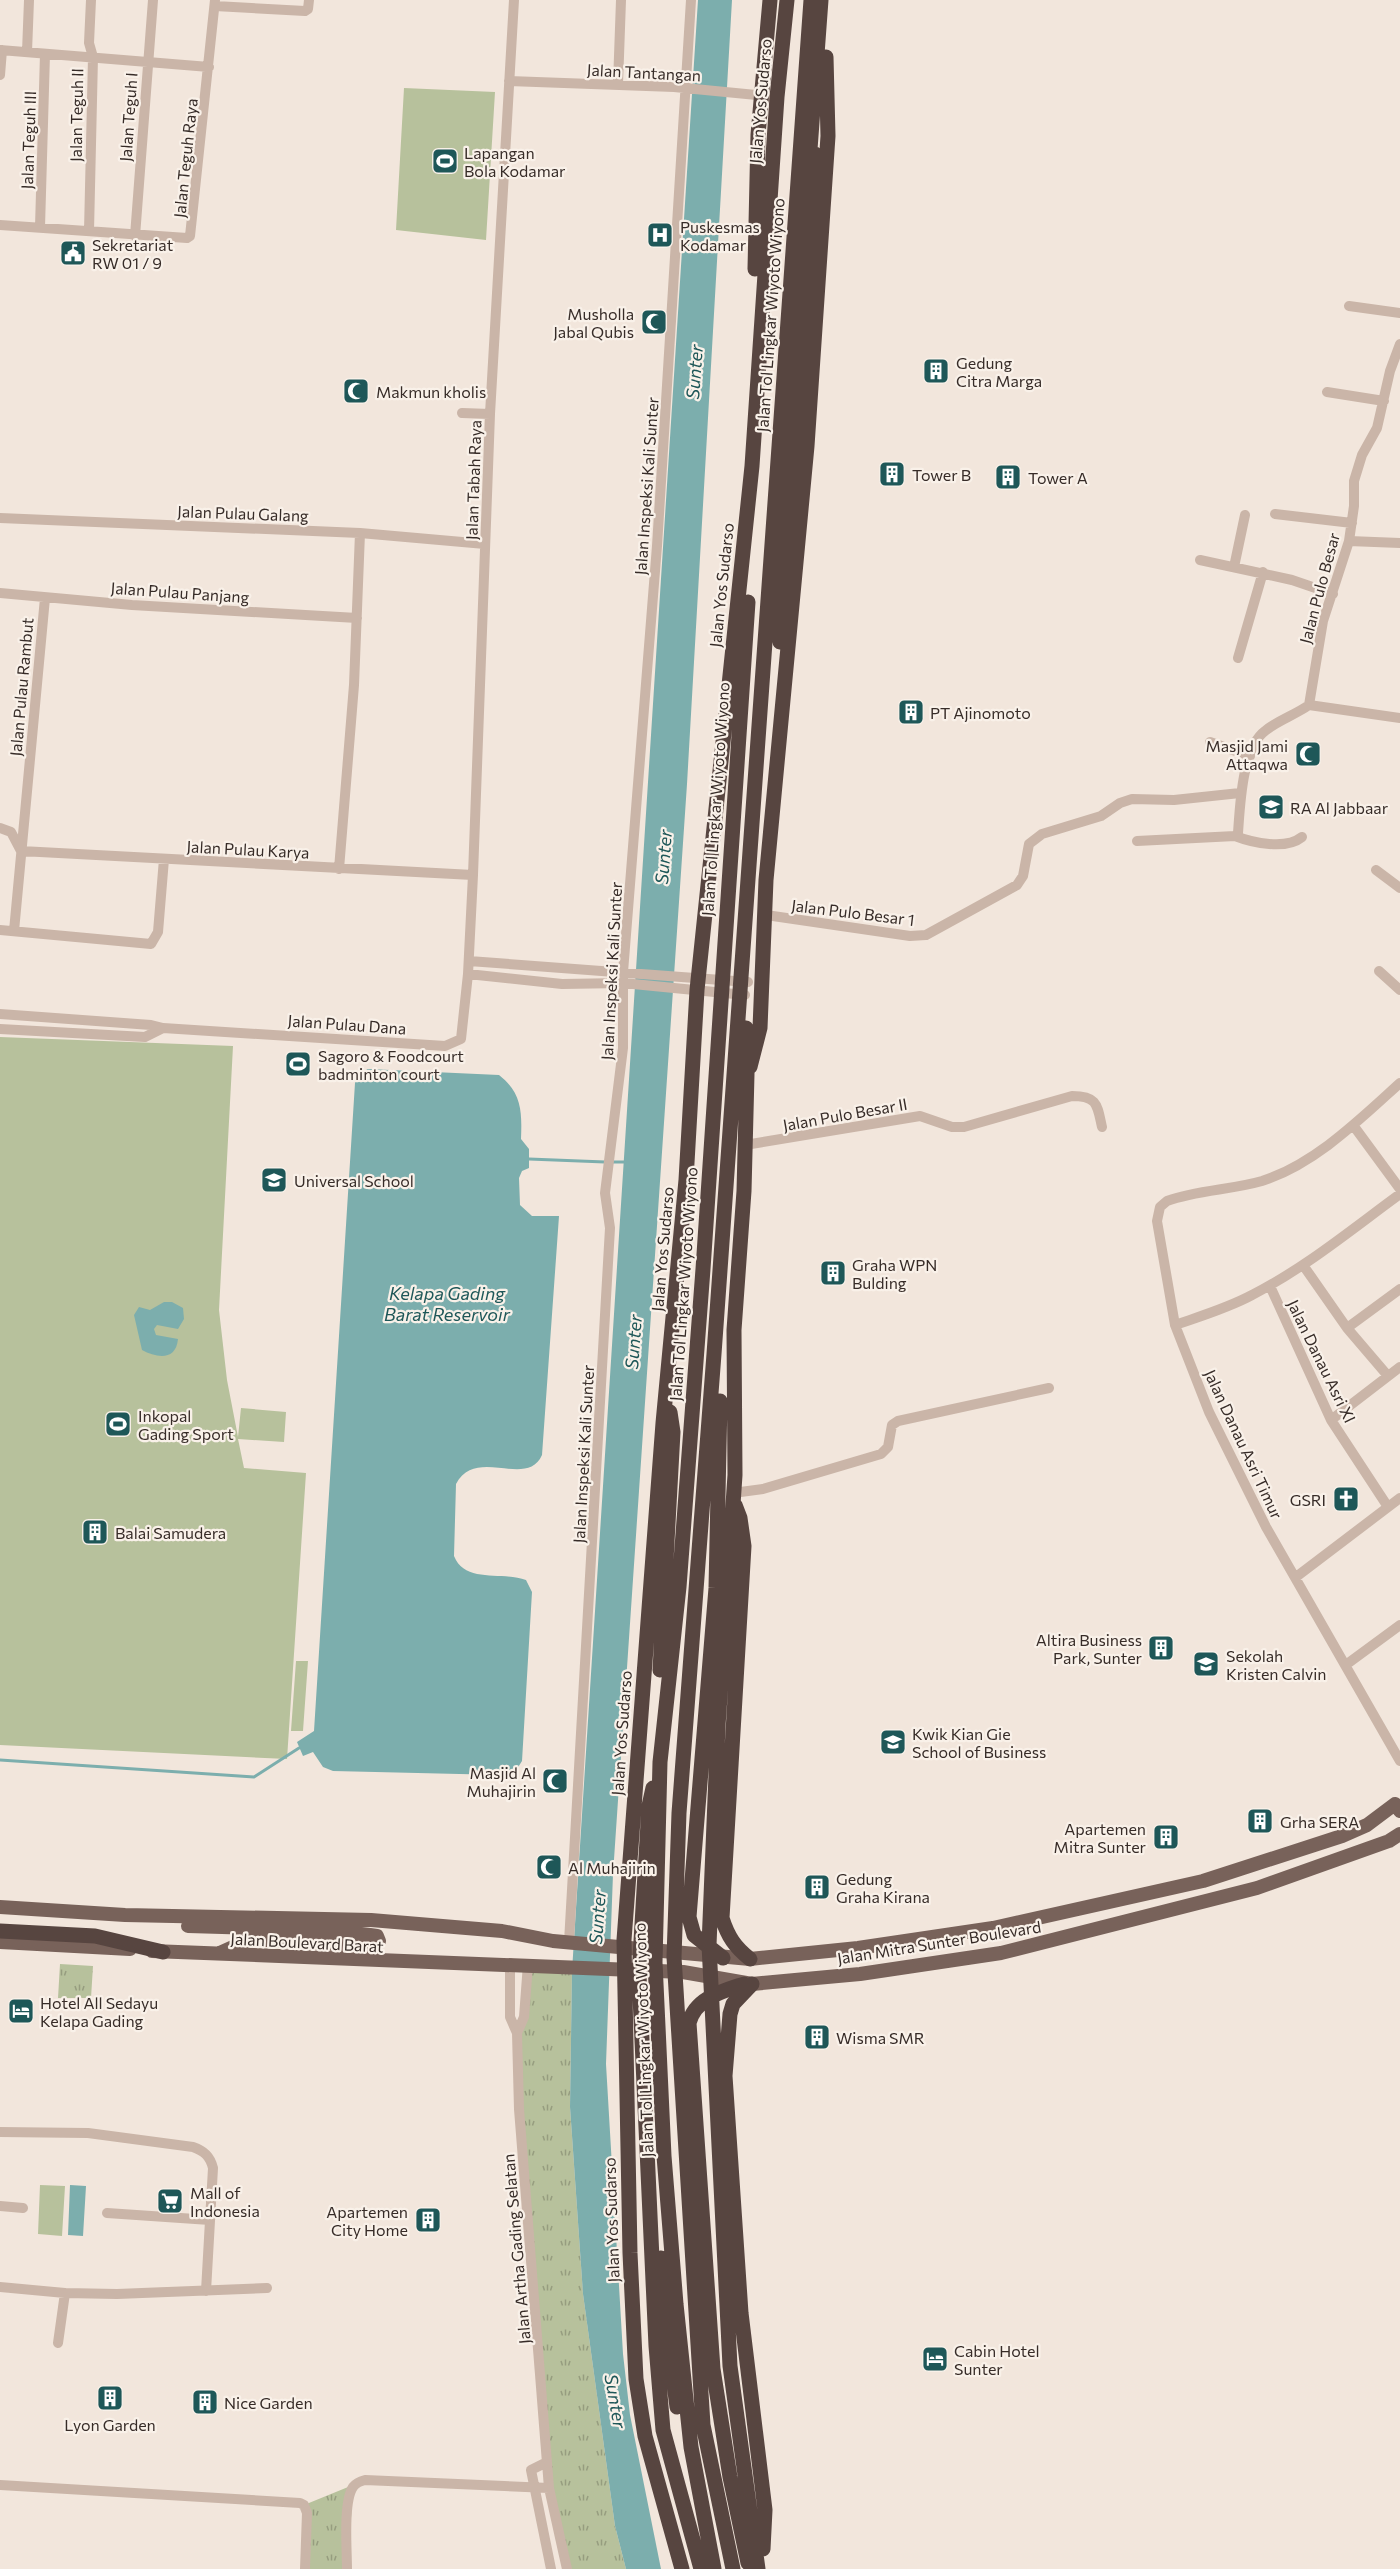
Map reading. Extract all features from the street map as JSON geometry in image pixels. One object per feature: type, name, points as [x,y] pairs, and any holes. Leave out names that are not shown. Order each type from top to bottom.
[{"type":"highway","points":[[769,367],[760,355],[754,338],[758,135],[770,0]]},
{"type":"highway","points":[[790,3],[796,18],[803,21],[811,20],[819,3]]},
{"type":"highway","name":"Jalan Tol Lingkar Wiyoto Wiyono","points":[[714,2569],[691,2447],[667,2202],[655,1962],[660,1762],[684,1516],[703,1269],[735,776],[769,367],[779,153],[790,3]]},
{"type":"highway","name":"Jalan Yos Sudarso","points":[[682,2569],[645,2436],[636,2379],[624,1940],[663,1424],[693,1081],[698,985],[752,466],[777,97],[790,3]]},
{"type":"highway","points":[[747,1079],[760,1028],[766,880],[810,407],[827,147],[827,102],[819,3]]},
{"type":"highway","points":[[760,2569],[730,2366],[708,1945],[729,1542],[736,1456],[734,1330],[745,1145],[747,1079],[745,1045],[748,988],[762,752],[811,138],[819,3]]},
{"type":"highway","name":"Jalan Tol Lingkar Wiyoto Wiyono","points":[[733,2569],[703,2425],[674,1958],[678,1813],[714,1354],[736,1018],[819,3]]},
{"type":"highway","points":[[752,835],[759,825],[765,805],[780,648],[818,119],[827,102]]},
{"type":"highway","points":[[778,143],[784,129],[794,125],[801,126],[811,138]]},
{"type":"highway","points":[[762,752],[781,734]]},
{"type":"highway","points":[[753,925],[763,939]]},
{"type":"highway","points":[[693,1081],[716,1070],[747,1079]]},
{"type":"highway","points":[[714,1354],[720,1393],[716,1588],[689,1917],[694,1935],[723,1958]]},
{"type":"highway","points":[[622,1947],[636,1943],[639,1937],[660,1670],[673,1431],[667,1394]]},
{"type":"highway","points":[[733,1496],[740,1518],[744,1546],[722,1918],[727,1934],[735,1947],[750,1959]]},
{"type":"highway","points":[[660,1762],[649,1806],[639,1975],[651,2244],[663,2430],[674,2479],[701,2569]]},
{"type":"highway","points":[[0,1930],[95,1936],[163,1952]]},
{"type":"highway","points":[[642,1969],[651,2027],[651,2114],[666,2322],[695,2544]]},
{"type":"highway","points":[[748,1984],[730,2014],[725,2076],[742,2325],[765,2510],[760,2569]]},
{"type":"highway","points":[[744,2569],[723,2478],[717,2401],[709,2356],[689,2023],[692,2012],[698,2005],[723,1991],[748,1984]]},
{"type":"highway","points":[[651,2027],[669,2017],[676,2017],[689,2023]]},
{"type":"highway","points":[[705,2278],[713,2369],[730,2477],[750,2569]]},
{"type":"main road","name":"Jalan Mitra Sunter Boulevard","points":[[622,1947],[750,1959],[858,1948],[993,1928],[1228,1874],[1342,1836],[1367,1825],[1398,1805]]},
{"type":"main road","name":"Jalan Mitra Sunter Boulevard","points":[[612,1968],[683,1972],[748,1984],[860,1974],[1001,1953],[1232,1894],[1396,1842]]},
{"type":"main road","points":[[1228,1874],[1225,1885],[1232,1894]]},
{"type":"main road","points":[[1203,1881],[1212,1891],[1207,1900]]},
{"type":"main road","name":"Jalan Boulevard Barat","points":[[0,1907],[124,1915],[371,1920],[502,1931],[570,1942],[622,1947]]},
{"type":"main road","points":[[124,1915],[155,1924],[326,1930],[377,1936],[379,1941],[368,1946],[251,1939],[218,1954]]},
{"type":"main road","name":"Jalan Boulevard Barat","points":[[0,1942],[384,1962],[612,1968]]},
{"type":"street","points":[[27,52],[30,0]]},
{"type":"street","name":"Jalan Teguh II","points":[[88,231],[93,57],[89,43],[91,0]]},
{"type":"street","name":"Jalan Teguh I","points":[[135,236],[153,0]]},
{"type":"street","points":[[215,3],[305,11],[309,9],[309,0]]},
{"type":"street","name":"Jalan Tabah Raya","points":[[471,961],[490,414],[514,0]]},
{"type":"street","points":[[618,84],[621,0]]},
{"type":"street","name":"Jalan Inspeksi Kali Sunter","points":[[570,1942],[610,1228],[605,1193],[623,1048],[663,467],[691,0]]},
{"type":"street","name":"Jalan Teguh Raya","points":[[0,225],[187,238],[192,232],[215,3]]},
{"type":"street","points":[[0,75],[1,50],[209,67]]},
{"type":"street","name":"Jalan Teguh III","points":[[40,227],[45,54]]},
{"type":"street","name":"Jalan Tantangan","points":[[509,81],[618,84],[777,97]]},
{"type":"street","points":[[1349,306],[1400,313]]},
{"type":"street","name":"Jalan Pulo Besar","points":[[1310,705],[1319,639],[1349,541],[1354,481],[1362,455],[1377,428],[1400,344]]},
{"type":"street","points":[[1327,392],[1384,401]]},
{"type":"street","points":[[462,413],[490,414]]},
{"type":"street","points":[[1275,514],[1352,523]]},
{"type":"street","points":[[1234,567],[1245,515]]},
{"type":"street","name":"Jalan Pulau Galang","points":[[0,518],[360,533],[485,544]]},
{"type":"street","points":[[339,868],[357,618],[360,533]]},
{"type":"street","points":[[1349,541],[1400,543]]},
{"type":"street","points":[[1200,560],[1263,572],[1333,594]]},
{"type":"street","points":[[1238,658],[1263,572]]},
{"type":"street","name":"Jalan Pulau Panjang","points":[[0,593],[45,598],[357,618]]},
{"type":"street","name":"Jalan Pulau Rambut","points":[[14,931],[45,598]]},
{"type":"street","points":[[1235,836],[1238,832],[1240,793],[1250,756],[1263,732],[1310,705],[1400,718]]},
{"type":"street","points":[[1210,742],[1250,756]]},
{"type":"street","name":"Jalan Pulo Besar 1","points":[[766,915],[910,936],[926,935],[1017,885],[1024,873],[1028,847],[1034,838],[1042,834],[1101,816],[1120,803],[1132,799],[1174,800],[1240,793]]},
{"type":"street","points":[[0,828],[11,832],[21,851]]},
{"type":"street","points":[[1137,841],[1235,836],[1262,843],[1294,842],[1302,837]]},
{"type":"street","name":"Jalan Pulau Karya","points":[[21,851],[473,875]]},
{"type":"street","points":[[0,930],[151,944],[158,932],[164,859]]},
{"type":"street","points":[[1376,870],[1400,888]]},
{"type":"street","points":[[471,961],[698,985],[748,988]]},
{"type":"street","name":"Jalan Pulau Dana","points":[[0,1014],[151,1024],[163,1028],[450,1045],[456,1043],[463,1034],[471,961]]},
{"type":"street","points":[[1379,971],[1400,990]]},
{"type":"street","points":[[471,974],[562,984],[627,978]]},
{"type":"street","name":"Jalan Pulau Dana","points":[[0,1029],[145,1037],[163,1028]]},
{"type":"street","name":"Jalan Danau Asri Timur","points":[[1400,1083],[1353,1125],[1308,1157],[1278,1174],[1234,1189],[1173,1199],[1160,1207],[1157,1221],[1175,1325],[1209,1412],[1266,1527],[1347,1664],[1400,1761]]},
{"type":"street","name":"Jalan Pulo Besar II","points":[[745,1145],[920,1116],[952,1127],[964,1127],[1072,1096],[1087,1096],[1097,1105],[1102,1127]]},
{"type":"street","points":[[1353,1125],[1400,1189]]},
{"type":"street","points":[[1175,1325],[1227,1307],[1270,1286],[1303,1265],[1400,1194]]},
{"type":"street","points":[[1303,1265],[1347,1328],[1388,1376]]},
{"type":"street","name":"Jalan Danau Asri XI","points":[[1270,1286],[1331,1420],[1388,1507]]},
{"type":"street","points":[[1347,1328],[1400,1289]]},
{"type":"street","points":[[1331,1420],[1400,1367]]},
{"type":"street","points":[[733,1496],[881,1454],[888,1447],[892,1425],[898,1420],[1049,1388]]},
{"type":"street","points":[[1296,1577],[1400,1498]]},
{"type":"street","points":[[1347,1664],[1400,1625]]},
{"type":"street","name":"Jalan Artha Gading Selatan","points":[[510,1964],[510,2017],[517,2033],[519,2109],[549,2488],[567,2569]]},
{"type":"street","name":"Jalan Artha Gading Selatan","points":[[517,2033],[524,2017],[528,1964]]},
{"type":"street","points":[[0,2132],[88,2133],[193,2147],[203,2151],[210,2159],[213,2168],[206,2291]]},
{"type":"street","points":[[0,2206],[23,2208]]},
{"type":"street","points":[[107,2213],[210,2220]]},
{"type":"street","points":[[0,2287],[65,2293],[267,2288]]},
{"type":"street","points":[[58,2343],[65,2293]]},
{"type":"street","points":[[547,2462],[531,2470],[551,2569]]},
{"type":"street","points":[[347,2569],[349,2501],[354,2485],[358,2482],[365,2480],[549,2488]]},
{"type":"street","points":[[0,2485],[300,2503],[304,2505],[307,2513],[305,2569]]},
{"type":"green space","name":"Lapangan Bola Kodamar","points":[[404,88],[495,92],[486,240],[396,230]]},
{"type":"green space","name":"Inkopal Gading Sport","points":[[0,1037],[233,1046],[219,1310],[227,1380],[238,1437],[241,1408],[286,1412],[284,1442],[238,1439],[244,1468],[306,1473],[287,1759],[0,1745]]},
{"type":"green space","points":[[296,1661],[308,1661],[303,1731],[291,1731]]},
{"type":"green space","points":[[60,1964],[93,1966],[91,1998],[58,1998]]},
{"type":"green space","points":[[528,1964],[572,1971],[570,2107],[583,2294],[615,2526],[626,2569],[567,2569],[549,2488],[517,2033]]},
{"type":"green space","points":[[40,2185],[65,2186],[62,2236],[38,2234]]},
{"type":"green space","points":[[353,2485],[348,2569],[305,2569],[304,2505]]},
{"type":"water","name":"Sunter","points":[[698,0],[732,0],[687,784],[613,1874],[606,2064],[623,2354],[630,2415],[661,2569],[626,2569],[615,2526],[583,2294],[570,2107],[572,1971]]},
{"type":"water","name":"Kelapa Gading Barat Reservoir","points":[[368,1069],[499,1075],[507,1082],[516,1096],[521,1112],[521,1139],[529,1149],[529,1168],[522,1171],[519,1178],[520,1205],[532,1216],[559,1216],[542,1455],[535,1464],[525,1469],[476,1468],[465,1473],[456,1484],[454,1556],[459,1565],[476,1574],[526,1580],[532,1592],[522,1761],[515,1772],[502,1775],[333,1771],[323,1767],[313,1752],[303,1756],[297,1742],[314,1731],[355,1083],[361,1073]]},
{"type":"water","points":[[164,1302],[172,1302],[183,1308],[184,1319],[178,1329],[157,1325],[154,1329],[156,1335],[178,1339],[174,1351],[165,1356],[159,1356],[142,1350],[134,1315],[139,1307],[150,1310]]},
{"type":"water","points":[[70,2185],[86,2186],[83,2236],[68,2235]]},
{"type":"waterway","points":[[529,1159],[605,1162]]},
{"type":"waterway","points":[[612,1162],[625,1162]]},
{"type":"waterway","points":[[0,1760],[254,1777],[299,1748]]},
{"type":"place","name":"Lapangan Bola Kodamar","points":[[445,161]]},
{"type":"place","name":"Puskesmas Kodamar","points":[[660,235]]},
{"type":"place","name":"Sekretariat RW 01 / 9","points":[[73,253]]},
{"type":"place","name":"Musholla Jabal Qubis","points":[[654,322]]},
{"type":"place","name":"Gedung Citra Marga","points":[[936,371]]},
{"type":"place","name":"Makmun kholis","points":[[356,391]]},
{"type":"place","name":"Tower B","points":[[892,474]]},
{"type":"place","name":"Tower A","points":[[1008,477]]},
{"type":"place","name":"PT Ajinomoto","points":[[911,712]]},
{"type":"place","name":"Masjid Jami Attaqwa","points":[[1308,754]]},
{"type":"place","name":"RA Al Jabbaar","points":[[1271,807]]},
{"type":"place","name":"Sagoro & Foodcourt badminton court","points":[[298,1064]]},
{"type":"place","name":"Universal School","points":[[274,1180]]},
{"type":"place","name":"Graha WPN Bulding","points":[[833,1273]]},
{"type":"place","name":"Inkopal Gading Sport","points":[[118,1424]]},
{"type":"place","name":"GSRI","points":[[1346,1499]]},
{"type":"place","name":"Balai Samudera","points":[[95,1532]]},
{"type":"place","name":"Altira Business Park, Sunter","points":[[1161,1648]]},
{"type":"place","name":"Sekolah Kristen Calvin","points":[[1206,1664]]},
{"type":"place","name":"Kwik Kian Gie School of Business","points":[[893,1742]]},
{"type":"place","name":"Masjid Al Muhajirin","points":[[555,1781]]},
{"type":"place","name":"Grha SERA","points":[[1260,1821]]},
{"type":"place","name":"Apartemen Mitra Sunter","points":[[1166,1837]]},
{"type":"place","name":"Al Muhajirin","points":[[549,1867]]},
{"type":"place","name":"Gedung Graha Kirana","points":[[817,1887]]},
{"type":"place","name":"Hotel All Sedayu Kelapa Gading","points":[[21,2011]]},
{"type":"place","name":"Wisma SMR","points":[[817,2037]]},
{"type":"place","name":"Mall of Indonesia","points":[[170,2201]]},
{"type":"place","name":"Apartemen City Home","points":[[428,2220]]},
{"type":"place","name":"Cabin Hotel Sunter","points":[[935,2359]]},
{"type":"place","name":"Lyon Garden","points":[[110,2398]]},
{"type":"place","name":"Nice Garden","points":[[205,2402]]}]
